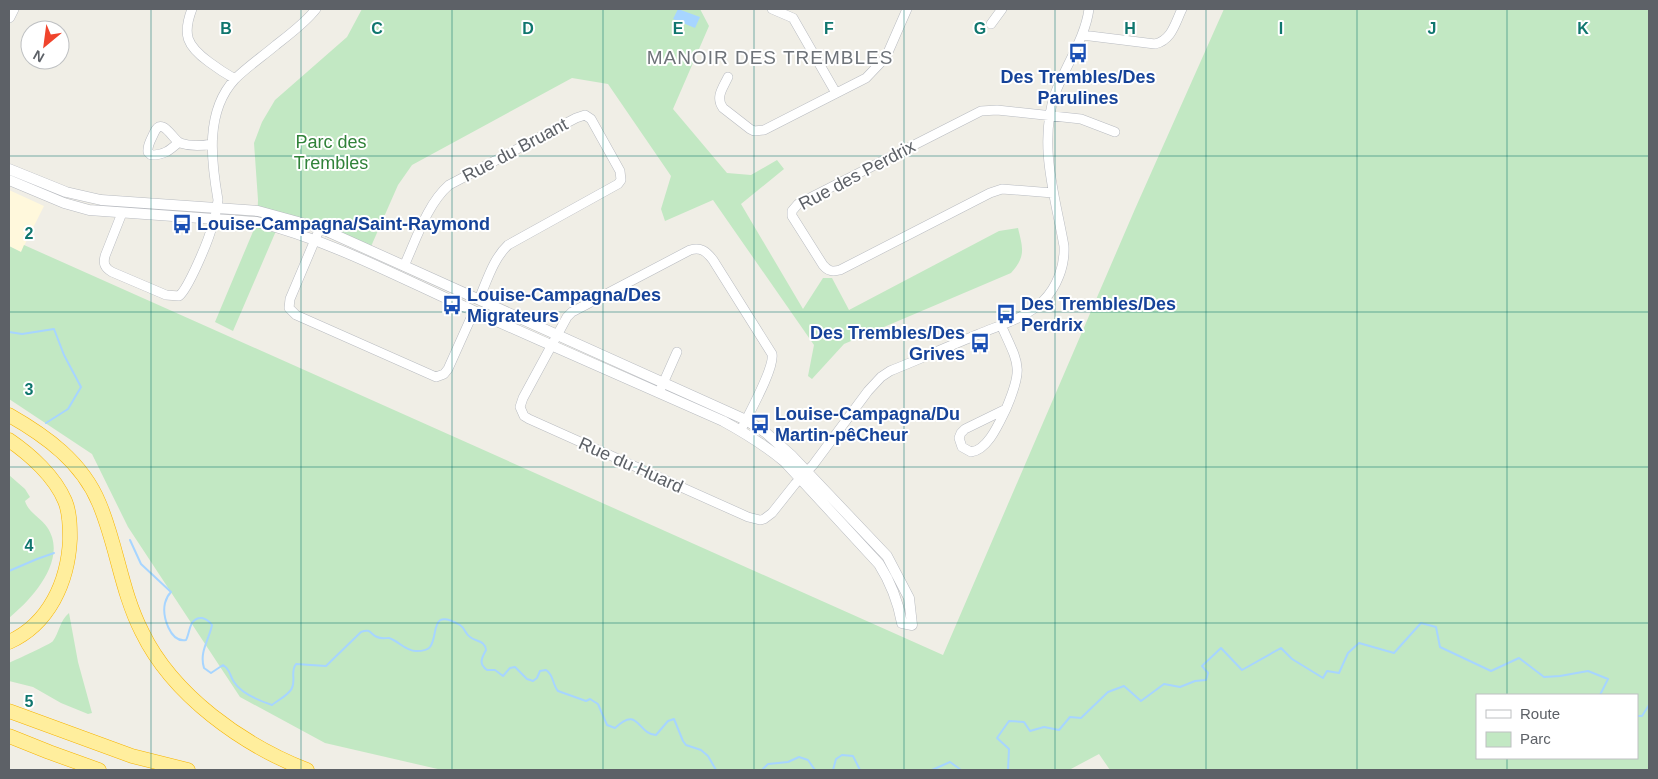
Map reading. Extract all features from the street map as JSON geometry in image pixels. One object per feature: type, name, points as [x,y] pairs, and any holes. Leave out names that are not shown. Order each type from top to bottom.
[{"type":"highway","points":[[9,415],[36,430],[59,449],[81,472],[99,502],[126,595],[142,633],[159,660],[181,687],[202,708],[232,730],[265,750],[307,770]]},
{"type":"highway","points":[[9,440],[37,464],[58,488],[68,510],[70,535],[66,567],[57,596],[38,622],[27,632],[9,642]]},
{"type":"highway","points":[[9,711],[132,756],[188,770]]},
{"type":"highway","points":[[9,736],[99,770]]},
{"type":"highway","points":[[9,744],[79,770]]},
{"type":"main road","points":[[9,18],[12,9]]},
{"type":"street","points":[[192,9],[186,33],[190,44],[196,52],[235,79]]},
{"type":"street","points":[[122,213],[105,256],[105,266],[112,272],[173,297],[179,296],[186,288],[211,229],[217,207],[218,200],[212,144],[215,117],[220,103],[235,79],[305,21],[316,9]]},
{"type":"street","points":[[772,9],[794,18],[836,93]]},
{"type":"street","points":[[794,18],[798,9]]},
{"type":"street","points":[[728,77],[718,99],[723,108],[754,131],[764,130],[866,78],[886,57],[907,9]]},
{"type":"street","points":[[991,24],[1002,9]]},
{"type":"street","name":"Rue du Huard","points":[[741,430],[770,370],[773,359],[772,354],[713,260],[701,249],[690,250],[572,312],[567,317],[521,402],[521,411],[529,419],[754,519],[768,517],[803,475],[814,466],[868,391],[881,377],[890,371],[1001,325],[1035,307],[1049,294],[1058,278],[1063,262],[1064,246],[1047,158],[1050,116],[1060,82],[1082,35],[1089,9]]},
{"type":"street","points":[[1082,35],[1155,44],[1160,43],[1171,34],[1182,9]]},
{"type":"street","name":"Rue des Perdrix","points":[[1050,116],[997,110],[981,111],[798,204],[792,211],[792,216],[823,266],[826,269],[835,271],[990,193],[1002,190],[1053,193]]},
{"type":"street","name":"Rue du Bruant","points":[[404,266],[433,203],[449,186],[576,118],[585,115],[591,119],[620,171],[621,180],[618,184],[508,246],[496,261],[479,299]]},
{"type":"street","points":[[1050,116],[1081,119],[1115,132]]},
{"type":"street","points":[[179,142],[202,146],[212,144]]},
{"type":"street","points":[[9,169],[66,192],[101,200],[258,211],[320,228],[479,299],[555,340],[659,393],[741,430],[803,475],[887,556],[908,598],[912,625],[902,623],[898,601],[879,564],[803,475],[780,444],[746,420],[664,382],[555,340],[474,311],[315,240],[277,227],[257,222],[214,218],[99,212],[72,206],[9,180]]},
{"type":"street","points":[[320,228],[290,299],[289,308],[292,312],[413,368],[436,377],[448,370],[479,299]]},
{"type":"street","points":[[399,277],[404,266]]},
{"type":"street","points":[[1001,325],[1018,365],[1017,381],[1006,409],[998,425],[980,449],[971,452],[962,447],[959,438],[965,429],[1006,409]]},
{"type":"street","points":[[659,393],[677,352]]},
{"type":"shaded area","points":[[9,190],[44,206],[21,252],[9,246]]},
{"type":"green space","name":"Parc des Trembles","points":[[362,9],[700,9],[709,26],[673,109],[727,173],[751,175],[777,160],[784,169],[741,204],[803,309],[823,278],[832,278],[849,310],[999,231],[1018,228],[1022,247],[1021,257],[1011,273],[844,344],[812,379],[808,376],[814,345],[713,200],[665,221],[661,209],[671,176],[608,84],[572,78],[412,165],[398,185],[369,251],[282,217],[233,331],[215,322],[257,222],[258,200],[254,143],[262,122],[275,100],[347,37]]},
{"type":"green space","points":[[1224,9],[1649,9],[1649,770],[1110,770],[1099,754],[1069,770],[442,770],[325,743],[240,697],[128,527],[92,454],[9,399],[9,246],[21,252],[24,245],[943,655],[1135,209]]},
{"type":"green space","points":[[9,475],[25,489],[30,497],[25,501],[31,511],[47,527],[53,539],[54,552],[51,565],[37,589],[9,618]]},
{"type":"green space","points":[[69,613],[78,662],[92,713],[88,714],[61,703],[33,687],[9,681],[9,663],[53,641]]},
{"type":"water","points":[[678,9],[700,17],[695,28],[673,19]]},
{"type":"waterway","points":[[9,332],[22,334],[54,329],[64,355],[81,387],[68,409],[46,423]]},
{"type":"waterway","points":[[130,540],[141,564],[171,592],[164,608],[168,628],[172,633],[180,640],[186,640],[192,623],[195,620],[198,618],[208,620],[212,625],[204,651],[204,668],[211,673],[223,665],[237,686],[246,693],[272,705],[292,688],[293,670],[296,664],[326,666],[361,632],[369,631],[378,638],[389,638],[405,648],[418,651],[430,647],[439,621],[443,619],[450,620],[460,625],[472,639],[484,644],[486,650],[482,658],[482,665],[487,670],[495,670],[503,676],[510,668],[515,667],[527,679],[533,681],[537,678],[540,671],[546,670],[558,691],[586,701],[590,699],[598,704],[607,725],[615,728],[629,719],[634,720],[645,730],[656,735],[668,721],[674,719],[686,745],[701,750],[708,756],[716,770]]},
{"type":"waterway","points":[[9,571],[54,553]]},
{"type":"waterway","points":[[1008,770],[1009,749],[997,738],[1009,721],[1024,722],[1030,731],[1044,727],[1059,730],[1070,717],[1081,718],[1108,692],[1124,686],[1141,701],[1164,684],[1180,687],[1195,681],[1206,680],[1208,673],[1202,666],[1221,648],[1242,670],[1281,648],[1292,659],[1323,678],[1327,671],[1339,673],[1348,653],[1359,643],[1394,653],[1421,623],[1436,627],[1440,647],[1491,671],[1519,658],[1544,677],[1588,671],[1608,679],[1600,694]]},
{"type":"waterway","points":[[1638,716],[1642,716],[1649,705]]},
{"type":"waterway","points":[[833,770],[836,759],[842,755],[853,756],[860,770]]},
{"type":"waterway","points":[[762,770],[768,764],[788,762],[799,757],[808,760],[815,770]]},
{"type":"waterway","points":[[932,770],[950,762],[961,770]]},
{"type":"place","name":"Des Trembles/Des Parulines","points":[[1078,53]]},
{"type":"place","name":"Louise-Campagna/Saint-Raymond","points":[[182,224]]},
{"type":"place","name":"Louise-Campagna/Des Migrateurs","points":[[452,305]]},
{"type":"place","name":"Des Trembles/Des Perdrix","points":[[1006,314]]},
{"type":"place","name":"Des Trembles/Des Grives","points":[[980,343]]},
{"type":"place","name":"Louise-Campagna/Du Martin-pêCheur","points":[[760,424]]},
{"type":"district","name":"MANOIR DES TREMBLES","points":[[770,57]]}]
